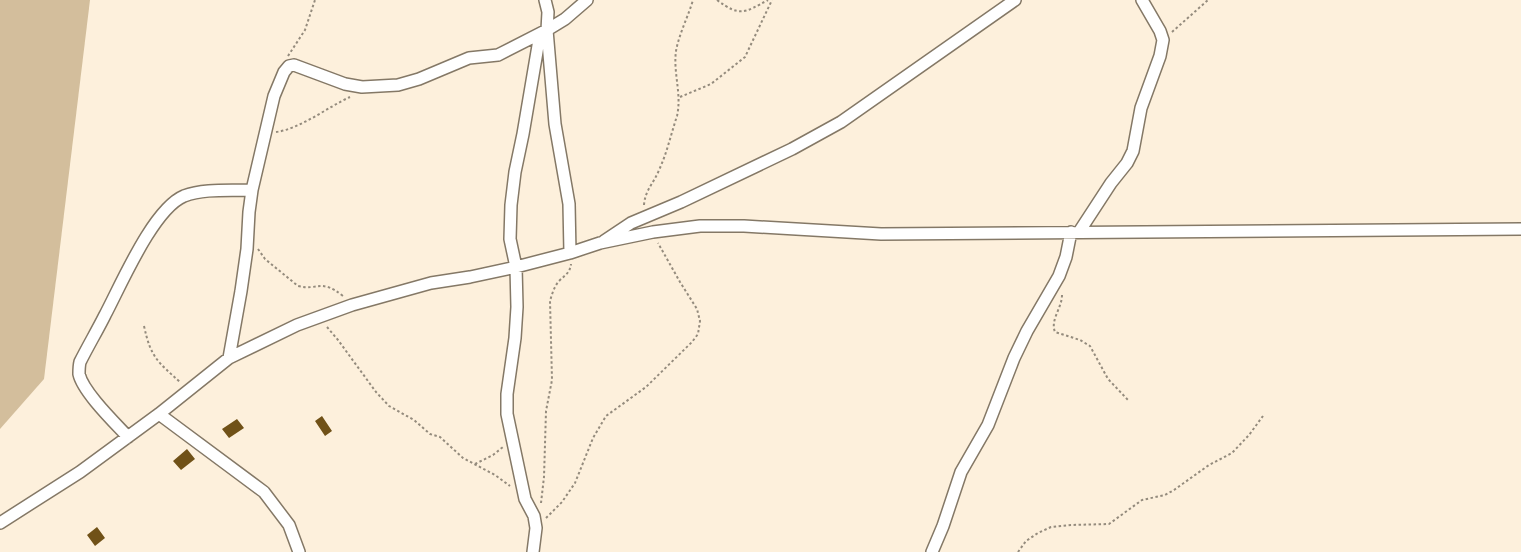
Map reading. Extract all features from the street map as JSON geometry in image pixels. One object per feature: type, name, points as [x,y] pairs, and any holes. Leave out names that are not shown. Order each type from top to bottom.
[{"type":"street","points":[[533,552],[536,528],[534,516],[525,499],[507,414],[507,394],[515,338],[516,267],[510,239],[511,205],[515,172],[548,12],[545,0]]},
{"type":"street","points":[[229,358],[239,306],[248,233],[248,212],[252,190],[274,96],[284,72],[289,66],[294,65],[345,84],[362,87],[398,85],[419,79],[469,58],[498,55],[565,19],[587,0]]},
{"type":"street","points":[[600,243],[631,223],[690,198],[792,149],[841,122],[1015,0]]},
{"type":"street","points":[[932,552],[961,472],[988,426],[1014,358],[1027,331],[1059,276],[1075,232],[1127,163],[1133,151],[1142,108],[1160,56],[1163,40],[1160,31],[1142,0]]},
{"type":"street","points":[[543,32],[555,124],[569,204],[570,253]]},
{"type":"street","points":[[128,437],[95,401],[79,375],[80,362],[146,236],[170,206],[183,196],[202,192],[252,190]]},
{"type":"street","points":[[0,524],[80,472],[159,414],[229,358],[317,316],[431,283],[516,267],[600,243],[652,232],[700,226],[744,226],[881,234],[1521,229]]},
{"type":"street","points":[[159,414],[264,492],[289,525],[299,552]]},
{"type":"path","points":[[289,66],[289,54],[305,30],[315,0]]},
{"type":"path","points":[[645,216],[643,208],[644,198],[657,175],[670,143],[679,105],[680,97],[675,76],[676,51],[693,0]]},
{"type":"path","points":[[717,0],[737,12],[750,10],[768,0]]},
{"type":"path","points":[[680,97],[711,84],[744,57],[772,0]]},
{"type":"path","points":[[1163,40],[1208,0]]},
{"type":"path","points":[[266,132],[282,131],[356,95]]},
{"type":"path","points":[[536,528],[562,502],[575,482],[592,438],[606,416],[646,387],[698,334],[700,321],[697,309],[652,232]]},
{"type":"path","points":[[248,233],[265,259],[292,283],[303,288],[324,286],[331,288],[352,305]]},
{"type":"path","points":[[534,516],[538,510],[543,492],[546,411],[552,380],[550,301],[552,292],[558,282],[570,269],[570,253]]},
{"type":"path","points":[[1059,276],[1062,301],[1054,325],[1055,332],[1086,342],[1108,379],[1128,400]]},
{"type":"path","points":[[317,316],[389,406],[414,420],[430,434],[440,437],[463,458],[504,481],[525,499]]},
{"type":"path","points":[[144,326],[154,357],[188,389]]},
{"type":"path","points":[[1018,552],[1026,541],[1051,527],[1109,524],[1142,500],[1174,490],[1209,465],[1232,453],[1263,416]]},
{"type":"path","points":[[474,464],[493,455],[512,439]]},
{"type":"shaded area","points":[[0,0],[90,0],[44,379],[0,429]]},
{"type":"building","points":[[322,416],[332,431],[325,436],[315,421]]},
{"type":"building","points":[[237,419],[244,428],[229,438],[222,429]]},
{"type":"building","points":[[187,449],[195,459],[181,470],[173,461]]},
{"type":"building","points":[[97,527],[105,538],[95,546],[87,535]]}]
